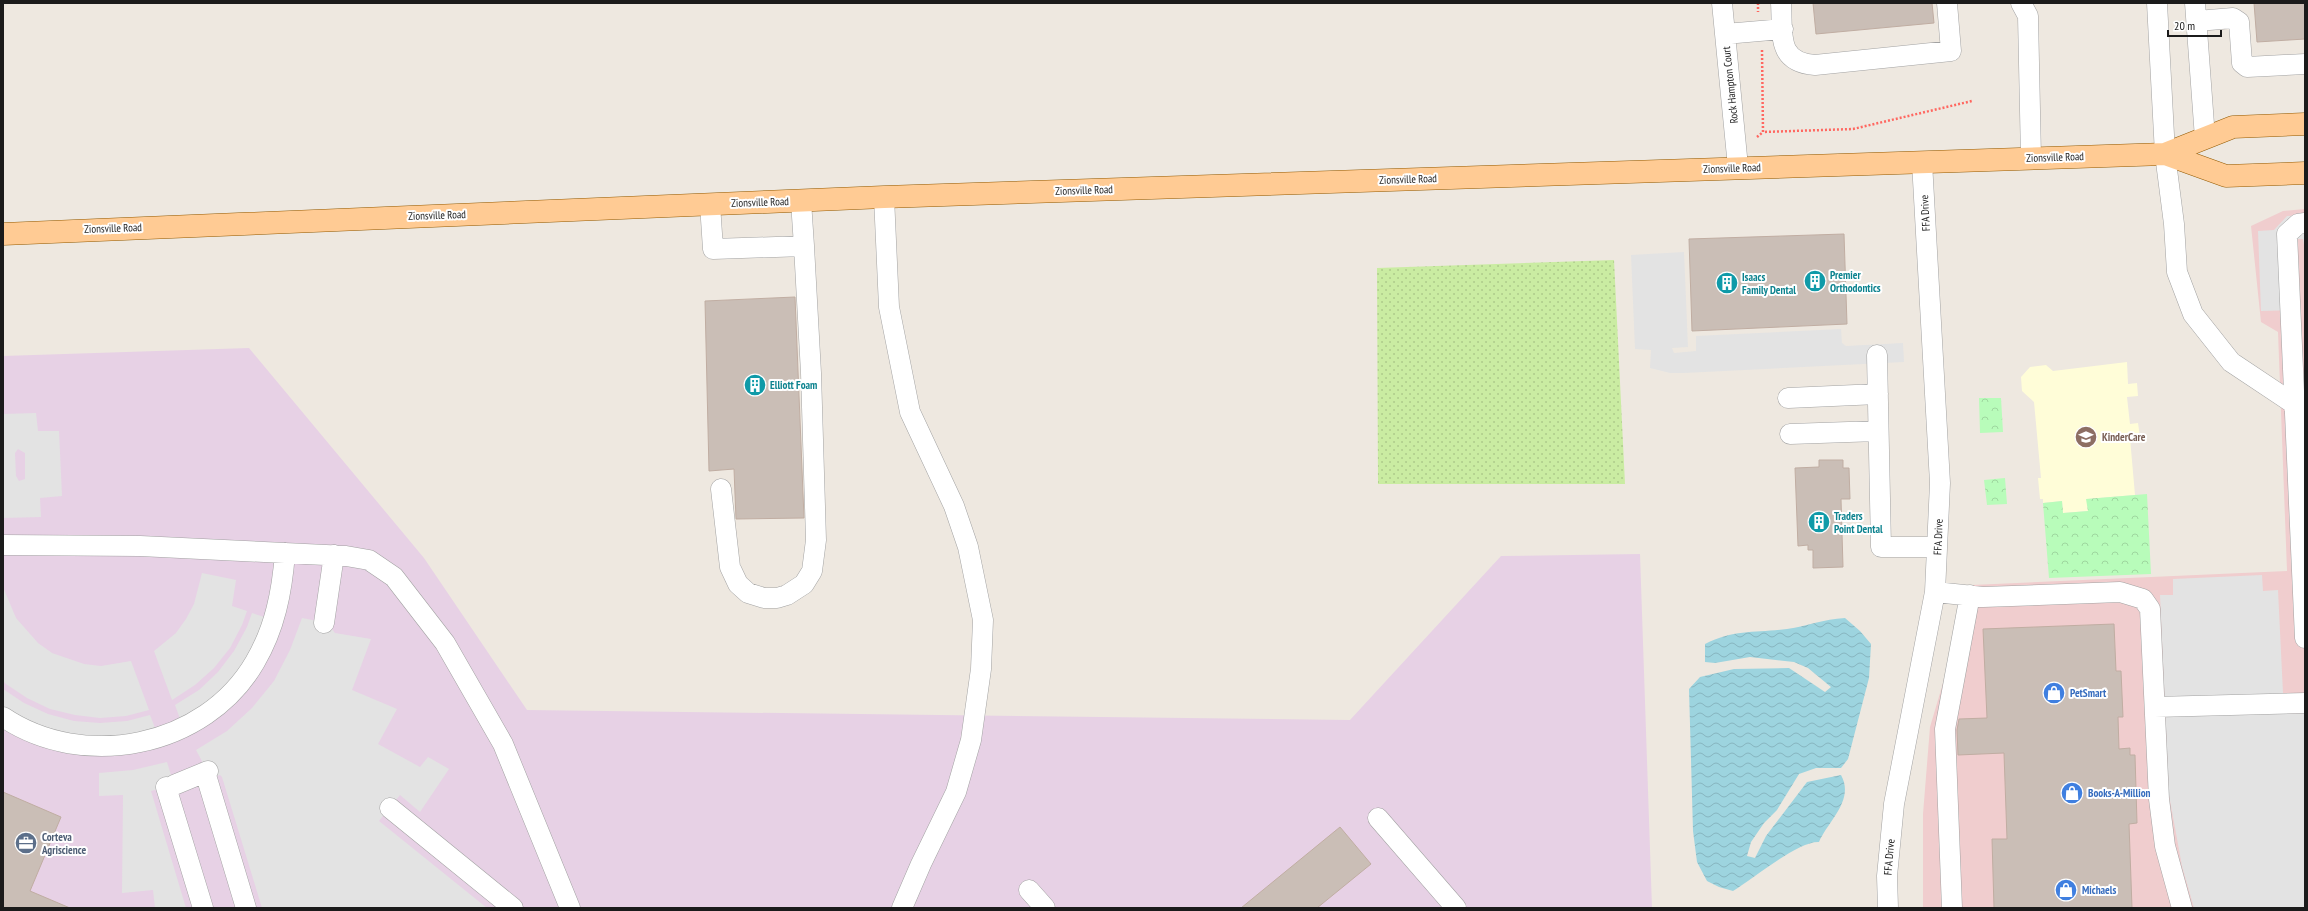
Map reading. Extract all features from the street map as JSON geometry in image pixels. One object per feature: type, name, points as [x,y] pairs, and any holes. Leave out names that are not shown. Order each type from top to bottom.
[{"type":"main road","name":"Zionsville Road","points":[[3,234],[884,197],[1738,167],[2165,154],[2233,127],[2305,124]]},
{"type":"main road","name":"Zionsville Road","points":[[2165,154],[2226,176],[2305,173]]},
{"type":"street","name":"Rock Hampton Court","points":[[1722,3],[1738,167]]},
{"type":"street","points":[[1782,3],[1785,47],[1790,57],[1800,64],[1815,65],[1951,51],[1946,3]]},
{"type":"street","points":[[2021,3],[2028,16],[2030,158]]},
{"type":"street","points":[[2157,3],[2165,154],[2177,272],[2193,314],[2231,362],[2299,404]]},
{"type":"street","points":[[2205,138],[2196,12],[2233,18],[2239,22],[2242,63],[2248,67],[2305,64]]},
{"type":"street","points":[[1725,34],[1783,29]]},
{"type":"street","name":"FFA Drive","points":[[1888,908],[1887,876],[1894,804],[1936,592],[1940,482],[1922,162]]},
{"type":"street","points":[[884,197],[889,307],[910,412],[954,506],[968,547],[983,620],[981,669],[971,740],[956,792],[920,864],[902,908]]},
{"type":"street","points":[[721,489],[729,560],[738,584],[748,593],[764,598],[777,598],[787,595],[804,584],[812,571],[816,540],[811,373],[801,201]]},
{"type":"street","points":[[710,204],[713,249],[804,246]]},
{"type":"street","points":[[2305,223],[2298,224],[2287,234],[2299,404],[2305,638]]},
{"type":"street","points":[[1877,355],[1881,547],[1937,547]]},
{"type":"street","points":[[1788,398],[1878,394]]},
{"type":"street","points":[[1790,434],[1878,431]]},
{"type":"street","points":[[3,544],[140,546],[334,555],[369,560],[394,577],[445,643],[503,744],[570,908]]},
{"type":"street","points":[[3,717],[40,737],[70,744],[100,747],[130,745],[159,738],[188,725],[213,709],[236,688],[254,664],[269,637],[278,608],[285,553]]},
{"type":"street","points":[[324,623],[334,555]]},
{"type":"street","points":[[1936,592],[1983,597],[2120,592],[2142,599],[2150,608],[2159,799],[2165,846],[2182,908]]},
{"type":"street","points":[[1952,908],[1945,729],[1970,595]]},
{"type":"street","points":[[2155,707],[2305,703]]},
{"type":"street","points":[[203,908],[170,786],[206,772],[246,908]]},
{"type":"street","points":[[390,808],[513,908]]},
{"type":"street","points":[[1378,818],[1456,908]]},
{"type":"street","points":[[1029,890],[1045,908]]},
{"type":"path","points":[[1758,3],[1759,15]]},
{"type":"path","points":[[1761,44],[1763,132]]},
{"type":"path","points":[[1757,137],[1763,132],[1853,129],[1972,101]]},
{"type":"shaded area","points":[[2305,209],[2305,908],[1923,908],[1923,814],[1930,727],[1972,585],[2287,571],[2278,332],[2261,322],[2251,226],[2283,211]]},
{"type":"shaded area","points":[[2305,215],[2305,251],[2303,239],[2292,239],[2296,310],[2261,311],[2258,231],[2274,230],[2287,216]]},
{"type":"shaded area","points":[[1684,252],[1688,347],[1672,348],[1674,353],[1696,351],[1696,336],[1841,329],[1842,343],[1846,346],[1903,343],[1904,362],[1684,373],[1670,373],[1650,368],[1651,350],[1635,349],[1631,255]]},
{"type":"shaded area","points":[[249,348],[424,558],[527,710],[1350,720],[1501,556],[1640,554],[1652,908],[3,908],[3,356]]},
{"type":"shaded area","name":"KinderCare","points":[[2127,362],[2128,384],[2137,383],[2138,396],[2127,397],[2130,424],[2138,423],[2140,437],[2130,438],[2135,495],[2087,499],[2088,511],[2063,513],[2062,501],[2043,503],[2043,499],[2040,499],[2038,478],[2041,478],[2034,402],[2022,391],[2021,377],[2030,367],[2046,365],[2053,371]]},
{"type":"shaded area","points":[[36,413],[38,431],[59,431],[62,496],[40,498],[41,517],[3,518],[3,414]],"holes":[[[18,449],[25,453],[25,479],[19,481],[16,476],[15,453]]]},
{"type":"shaded area","points":[[202,573],[236,580],[232,606],[247,611],[242,625],[230,648],[214,668],[195,685],[172,700],[154,651],[176,633],[186,619],[194,604]]},
{"type":"shaded area","points":[[2262,575],[2263,591],[2278,590],[2284,714],[2305,713],[2305,908],[2194,908],[2182,866],[2169,795],[2160,595],[2173,595],[2173,579]]},
{"type":"shaded area","points":[[3,587],[16,618],[38,643],[52,653],[84,664],[101,666],[131,661],[149,710],[126,716],[100,718],[75,715],[50,709],[27,698],[6,684],[3,681]]},
{"type":"shaded area","points":[[252,613],[274,620],[254,664],[183,727],[175,705],[199,690],[218,672],[234,651],[247,627]]},
{"type":"shaded area","points":[[302,618],[333,624],[332,629],[335,633],[371,639],[352,690],[397,709],[378,744],[420,767],[428,757],[449,769],[420,812],[400,795],[379,821],[487,908],[262,908],[222,777],[220,775],[211,778],[196,750],[227,731],[252,708],[274,681],[290,650]]},
{"type":"shaded area","points":[[3,689],[24,703],[48,714],[74,721],[100,723],[127,721],[150,715],[159,738],[100,747],[3,717]]},
{"type":"shaded area","points":[[167,762],[174,785],[151,791],[186,908],[155,908],[153,890],[122,893],[123,795],[99,796],[99,773],[133,770]]},
{"type":"green space","points":[[1614,260],[1625,484],[1378,484],[1377,268]]},
{"type":"green space","points":[[1979,398],[2001,398],[2003,432],[1980,433]]},
{"type":"green space","points":[[2005,478],[2007,504],[1987,505],[1984,480]]},
{"type":"green space","points":[[2147,494],[2151,574],[2049,578],[2043,503],[2062,501],[2063,513],[2088,511],[2086,499]]},
{"type":"water","points":[[1845,618],[1860,631],[1871,644],[1869,678],[1848,759],[1841,768],[1816,768],[1799,774],[1777,810],[1764,823],[1751,842],[1747,856],[1755,858],[1766,836],[1807,782],[1841,775],[1845,793],[1843,802],[1819,842],[1810,843],[1788,854],[1733,891],[1719,887],[1707,881],[1697,862],[1693,831],[1689,689],[1700,677],[1734,669],[1789,668],[1825,692],[1831,687],[1808,668],[1794,662],[1750,657],[1715,663],[1705,662],[1705,644],[1726,636],[1746,632],[1787,629]]},
{"type":"building","points":[[1813,3],[1932,3],[1934,23],[1816,34]]},
{"type":"building","points":[[2254,3],[2305,3],[2305,39],[2257,42]]},
{"type":"building","points":[[1844,234],[1847,324],[1692,331],[1689,239]]},
{"type":"building","name":"Elliott Foam","points":[[795,297],[804,518],[736,519],[734,469],[709,471],[705,301]]},
{"type":"building","name":"Traders Point Dental","points":[[1819,460],[1843,460],[1843,468],[1849,468],[1850,499],[1841,499],[1843,567],[1813,568],[1813,550],[1808,550],[1808,545],[1798,546],[1795,468],[1819,467]]},
{"type":"building","points":[[2114,624],[2116,671],[2121,671],[2123,717],[2118,717],[2119,749],[2130,748],[2130,755],[2135,755],[2137,823],[2129,824],[2132,908],[1994,908],[1992,839],[2007,839],[2004,753],[1958,755],[1957,730],[1959,719],[1987,718],[1983,629]]},
{"type":"building","name":"Corteva Agriscience","points":[[3,792],[61,817],[30,891],[70,908],[3,908]]},
{"type":"building","points":[[1340,827],[1371,864],[1317,908],[1241,908]]},
{"type":"place","name":"Premier Orthodontics","points":[[1815,281]]},
{"type":"place","name":"Isaacs Family Dental","points":[[1727,283]]},
{"type":"place","name":"Elliott Foam","points":[[755,385]]},
{"type":"place","name":"KinderCare","points":[[2086,437]]},
{"type":"place","name":"Traders Point Dental","points":[[1819,522]]},
{"type":"place","name":"PetSmart","points":[[2054,693]]},
{"type":"place","name":"Books-A-Million","points":[[2072,793]]},
{"type":"place","name":"Corteva Agriscience","points":[[26,843]]},
{"type":"place","name":"Michaels","points":[[2066,890]]}]
